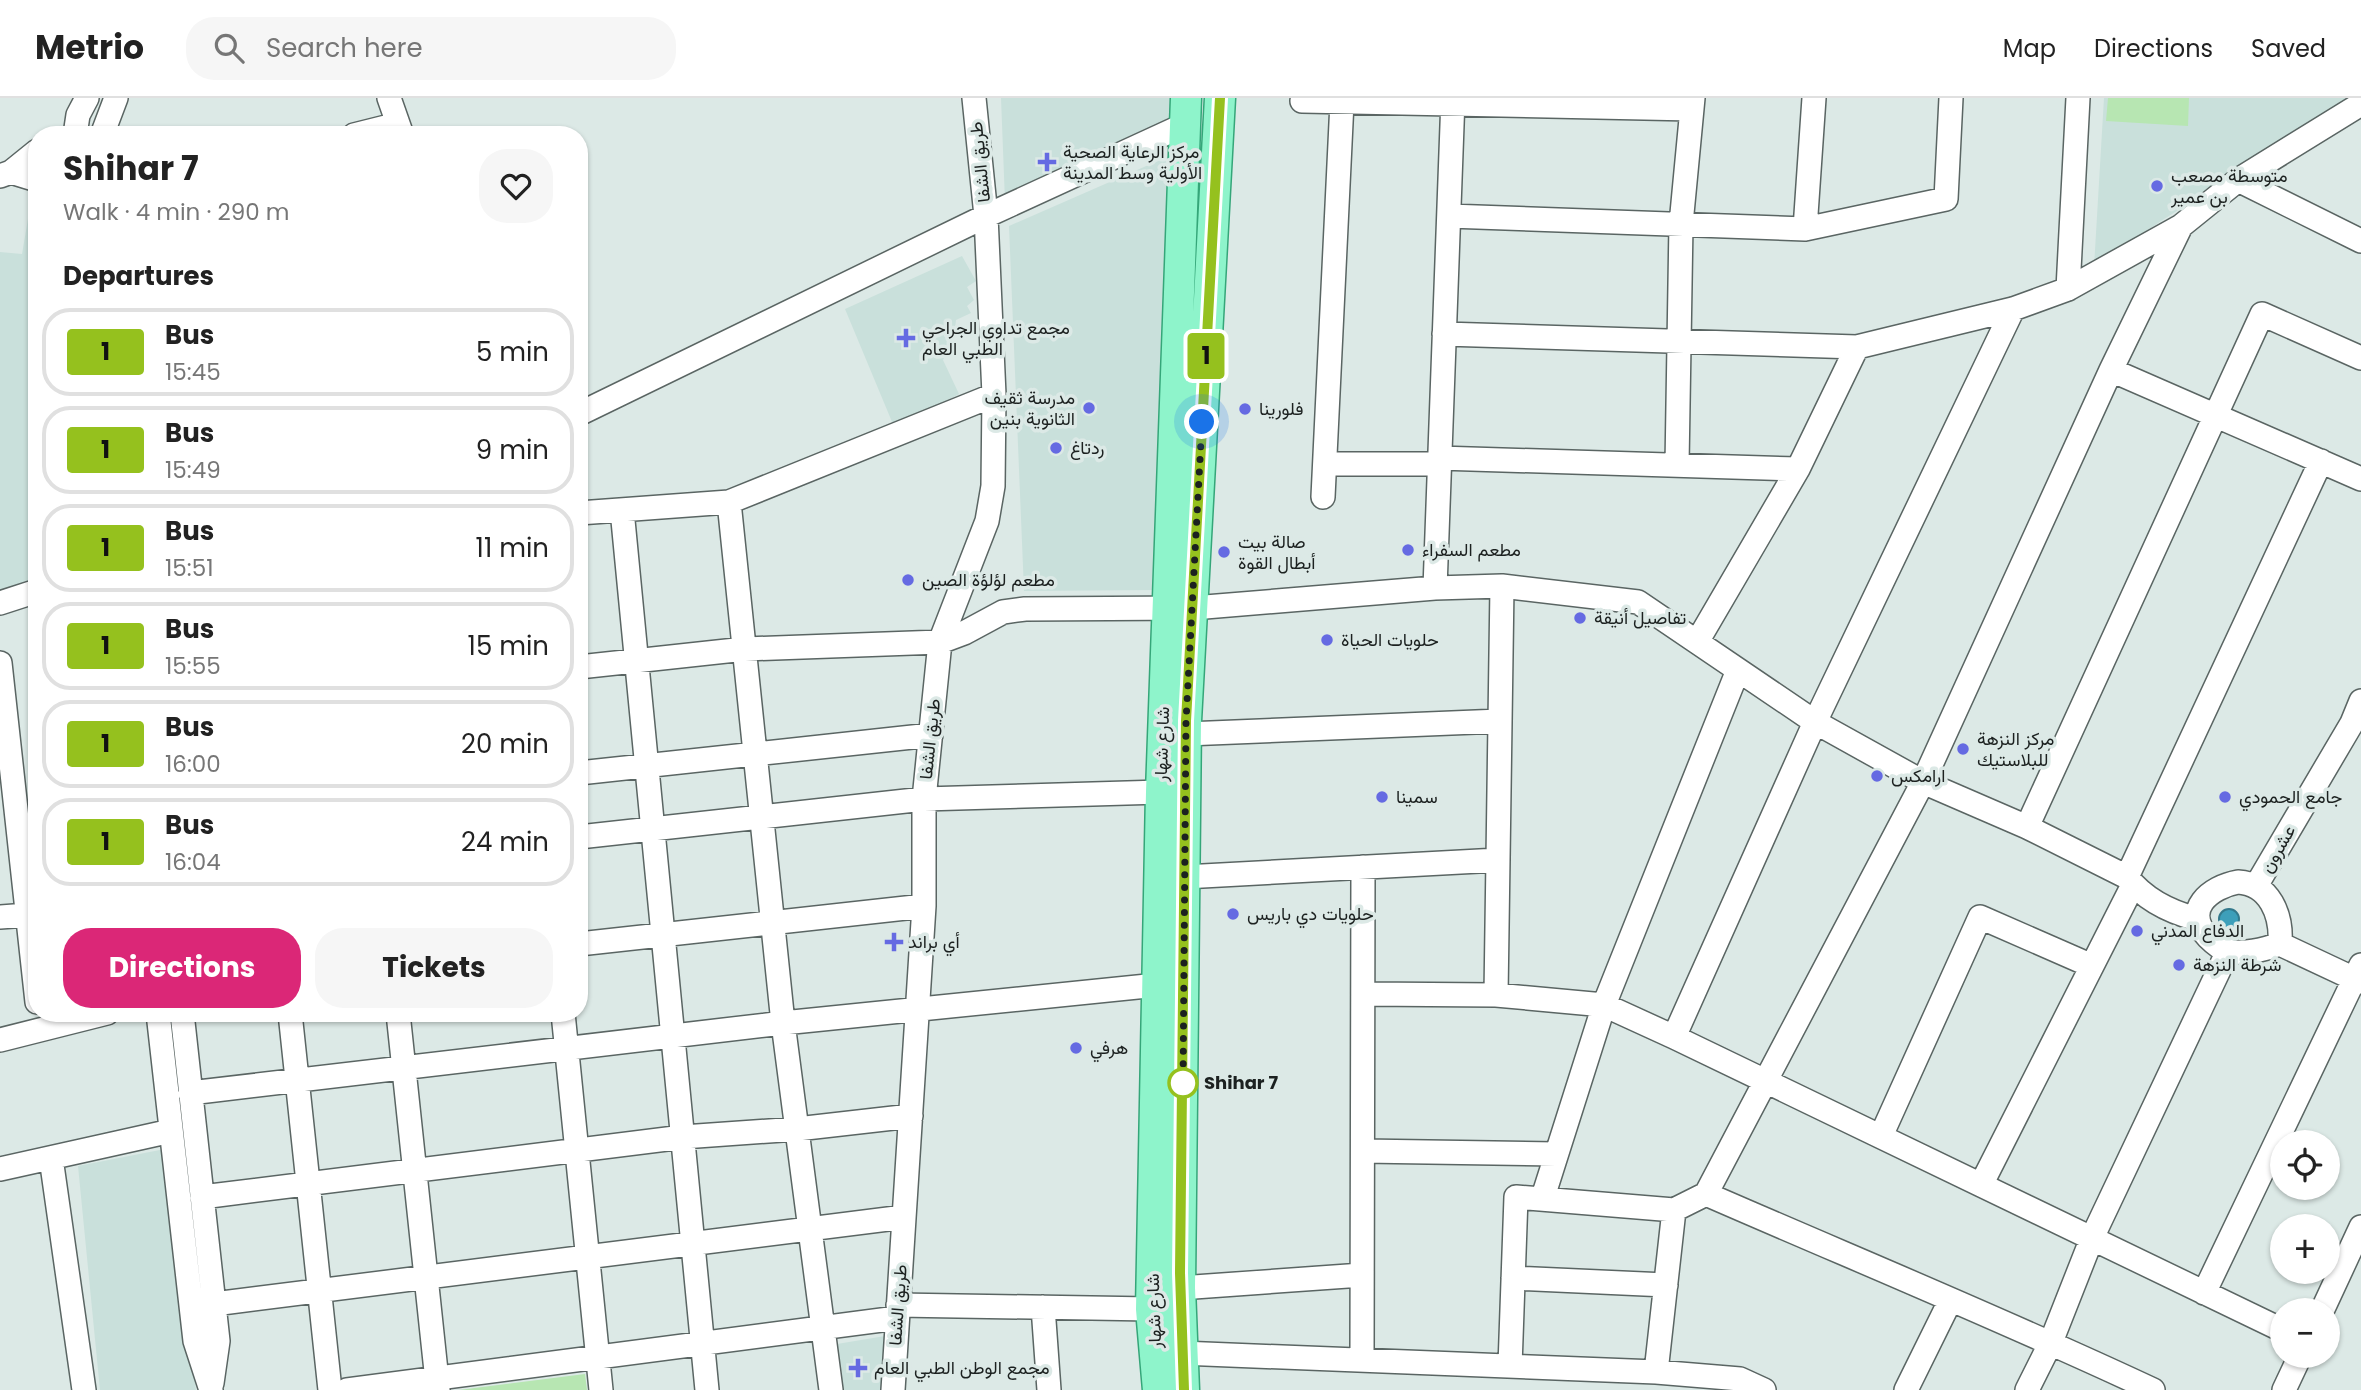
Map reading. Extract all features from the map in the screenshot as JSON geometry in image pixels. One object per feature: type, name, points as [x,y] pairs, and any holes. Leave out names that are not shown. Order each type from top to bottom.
[{"type":"main road","name":"شارع شهار","points":[[1158,1390],[1151,1310],[1161,792],[1180,608],[1220,98]]},
{"type":"main road","name":"شارع شهار","points":[[1184,1390],[1180,1288],[1186,734],[1180,608],[1185,111]]},
{"type":"street","points":[[105,126],[116,98]]},
{"type":"street","points":[[389,98],[399,126]]},
{"type":"street","name":"طريق الشفا","points":[[893,1390],[925,906],[924,799],[940,642],[987,521],[993,486],[994,395],[986,216],[974,98]]},
{"type":"street","points":[[1805,229],[1814,98]]},
{"type":"street","points":[[1449,216],[1805,229],[1946,199],[1951,98]]},
{"type":"street","points":[[2068,289],[2078,98]]},
{"type":"street","points":[[1302,101],[1692,103],[1681,224],[1677,465]]},
{"type":"street","points":[[1435,588],[1453,101]]},
{"type":"street","points":[[1323,497],[1342,102]]},
{"type":"street","points":[[1444,334],[1857,347],[2013,309],[2068,289],[2181,226],[2238,180],[2361,104]]},
{"type":"street","points":[[588,410],[986,216],[1185,111]]},
{"type":"street","points":[[6,174],[28,157]]},
{"type":"street","points":[[6,174],[28,178]]},
{"type":"street","points":[[2238,180],[2361,241]]},
{"type":"street","points":[[1510,1366],[1516,1197],[1674,1210],[1706,1194],[1923,782],[2111,370],[2181,226]]},
{"type":"street","points":[[1674,1037],[1815,722],[2013,309]]},
{"type":"street","points":[[2027,827],[2262,314],[2361,358]]},
{"type":"street","points":[[1697,642],[1798,469],[1857,347]]},
{"type":"street","points":[[2111,370],[2361,479]]},
{"type":"street","points":[[588,512],[729,502],[994,395]]},
{"type":"street","points":[[1325,464],[1439,461],[1798,469]]},
{"type":"street","points":[[1982,1185],[2092,966],[2321,461]]},
{"type":"street","points":[[729,502],[783,1023],[831,1390]]},
{"type":"street","points":[[622,510],[707,1390]]},
{"type":"street","points":[[1496,995],[1502,586]]},
{"type":"street","points":[[588,666],[745,649],[940,642],[964,633],[1003,612],[1025,609],[1180,608],[1435,588],[1502,586],[1638,602],[1815,722],[1923,782],[2027,827],[2130,881],[2164,908],[2197,919],[2207,936],[2228,951],[2243,952],[2280,944],[2359,976],[2204,1293]]},
{"type":"street","points":[[0,603],[28,594]]},
{"type":"street","points":[[0,663],[28,924]]},
{"type":"street","points":[[1543,1198],[1604,1005],[1738,670]]},
{"type":"street","name":"عشرون","points":[[2256,886],[2351,723],[2361,701]]},
{"type":"street","points":[[1186,734],[1500,721]]},
{"type":"street","points":[[588,772],[931,735]]},
{"type":"street","points":[[588,836],[924,799],[1161,792]]},
{"type":"street","points":[[1184,877],[1498,860]]},
{"type":"street","points":[[1362,1360],[1363,867]]},
{"type":"street","points":[[2197,919],[2201,904],[2211,892],[2238,882],[2256,886],[2265,891],[2272,901],[2280,924],[2280,944]]},
{"type":"street","points":[[588,943],[925,906]]},
{"type":"street","points":[[0,917],[27,915]]},
{"type":"street","points":[[1881,1136],[1980,918],[2092,966]]},
{"type":"street","points":[[2027,1390],[2051,1342],[2092,1238],[2228,951]]},
{"type":"street","points":[[190,1093],[783,1023],[1157,985]]},
{"type":"street","points":[[1364,993],[1496,995],[1604,1005],[2270,1324]]},
{"type":"street","points":[[0,1040],[39,1022]]},
{"type":"street","points":[[159,1022],[195,1341],[211,1390]]},
{"type":"street","points":[[183,1022],[218,1341],[211,1390]]},
{"type":"street","points":[[291,1022],[330,1390]]},
{"type":"street","points":[[399,1022],[437,1384]]},
{"type":"street","points":[[564,1022],[601,1390]]},
{"type":"street","points":[[202,1197],[683,1138],[911,1116]]},
{"type":"street","points":[[0,1169],[171,1131]]},
{"type":"street","points":[[1363,1151],[1556,1154]]},
{"type":"street","points":[[51,1158],[83,1390]]},
{"type":"street","points":[[1706,1194],[1950,1301],[2051,1342],[2153,1390]]},
{"type":"street","points":[[1656,1372],[1674,1210]]},
{"type":"street","points":[[214,1304],[904,1217]]},
{"type":"street","points":[[2328,1298],[2361,1227]]},
{"type":"street","points":[[1180,1288],[1362,1275]]},
{"type":"street","points":[[1513,1278],[1666,1285]]},
{"type":"street","points":[[1906,1390],[1950,1301]]},
{"type":"street","points":[[347,1390],[437,1384],[598,1357],[823,1328],[898,1311],[1043,1307],[1151,1310]]},
{"type":"street","points":[[1043,1307],[1049,1390]]},
{"type":"street","points":[[1181,1353],[1656,1372],[1740,1379],[1764,1390]]},
{"type":"street","points":[[2284,1390],[2294,1368]]},
{"type":"shaded area","name":"مركز الرعاية الصحية الأولية وسط المدينة","points":[[1001,98],[1177,98],[1175,122],[1005,202]]},
{"type":"shaded area","name":"متوسطة مصعب بن عمير","points":[[2104,98],[2355,98],[2161,221],[2094,267]]},
{"type":"shaded area","name":"مدرسة ثقيف الثانوية بنين","points":[[1169,156],[1155,590],[1024,591],[1009,226]]},
{"type":"shaded area","points":[[28,219],[28,588],[0,599],[0,252],[22,254]]},
{"type":"shaded area","name":"مجمع تداوي الجراحي الطبي العام","points":[[962,256],[976,281],[967,287],[974,300],[967,306],[971,313],[956,320],[953,344],[943,360],[959,394],[895,429],[845,309]]},
{"type":"shaded area","points":[[165,1149],[196,1390],[100,1390],[78,1166]]},
{"type":"shaded area","name":"مجمع الوطن الطبي العام","points":[[885,1336],[882,1390],[836,1390],[831,1345]]},
{"type":"green space","points":[[2108,98],[2189,98],[2188,126],[2106,121]]},
{"type":"green space","points":[[585,1374],[587,1390],[459,1390]]},
{"type":"water","points":[[2229,909],[2236,912],[2239,919],[2236,926],[2229,929],[2222,926],[2219,919],[2222,912]]},
{"type":"bus line","name":"1","points":[[1184,1390],[1180,1273],[1186,721],[1220,98]]},
{"type":"place","name":"مركز الرعاية الصحية الأولية وسط المدينة","points":[[1047,162]]},
{"type":"place","name":"متوسطة مصعب بن عمير","points":[[2157,186]]},
{"type":"place","name":"مجمع تداوي الجراحي الطبي العام","points":[[906,338]]},
{"type":"place","name":"مدرسة ثقيف الثانوية بنين","points":[[1089,408]]},
{"type":"place","name":"فلورينا","points":[[1245,409]]},
{"type":"place","name":"ردتاغ","points":[[1056,448]]},
{"type":"place","name":"مطعم السفراء","points":[[1408,550]]},
{"type":"place","name":"صالة بيت أبطال القوة","points":[[1224,552]]},
{"type":"place","name":"مطعم لؤلؤة الصين","points":[[908,580]]},
{"type":"place","name":"تفاصيل أنيقة","points":[[1580,618]]},
{"type":"place","name":"حلويات الحياة","points":[[1327,640]]},
{"type":"place","name":"مركز النزهة للبلاستيك","points":[[1963,749]]},
{"type":"place","name":"ارامكس","points":[[1877,776]]},
{"type":"place","name":"سمينا","points":[[1382,797]]},
{"type":"place","name":"جامع الحمودي","points":[[2225,797]]},
{"type":"place","name":"حلويات دي باريس","points":[[1233,914]]},
{"type":"place","name":"الدفاع المدني","points":[[2137,931]]},
{"type":"place","name":"أي براند","points":[[894,942]]},
{"type":"place","name":"شرطة النزهة","points":[[2179,965]]},
{"type":"place","name":"هرفي","points":[[1076,1048]]},
{"type":"place","name":"Shihar 7","points":[[1183,1083]]},
{"type":"place","name":"مجمع الوطن الطبي العام","points":[[858,1368]]},
{"type":"route","points":[[1183,1083],[1183,1086],[1186,721],[1202,422]]}]
